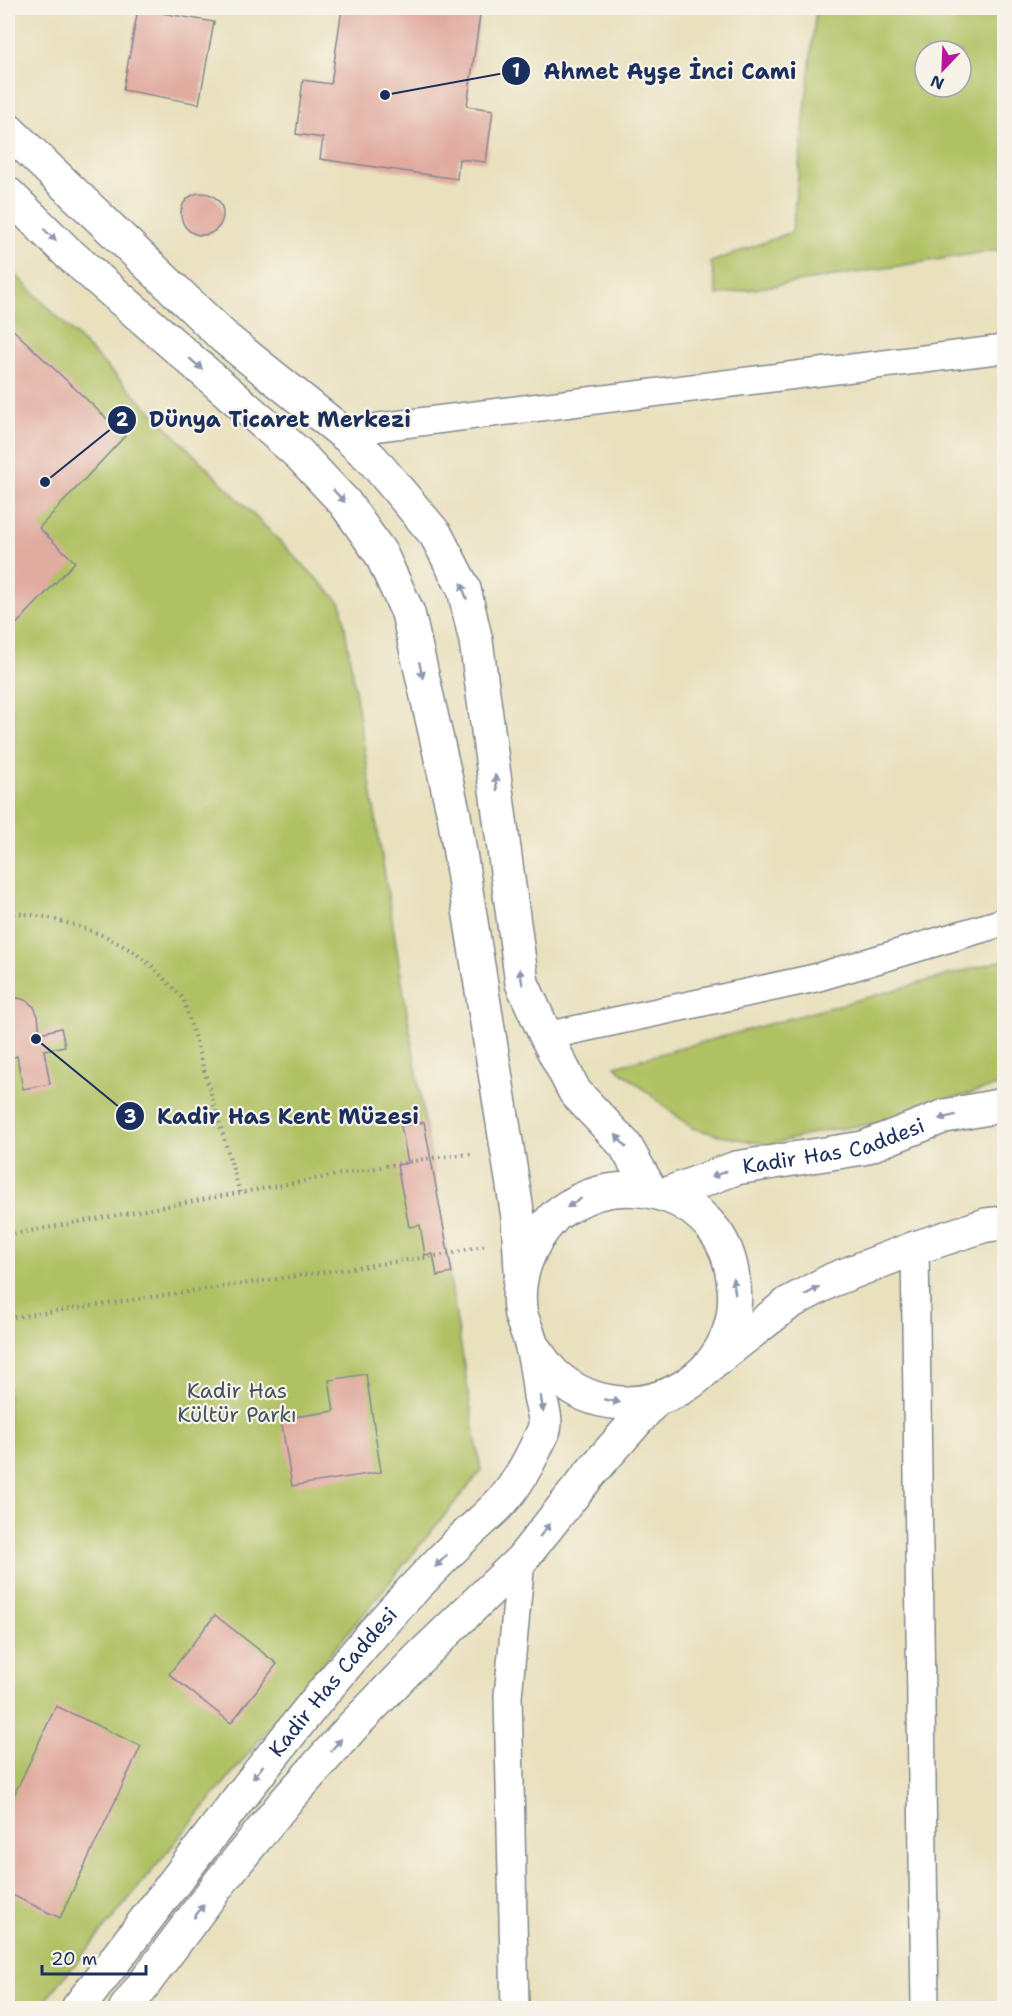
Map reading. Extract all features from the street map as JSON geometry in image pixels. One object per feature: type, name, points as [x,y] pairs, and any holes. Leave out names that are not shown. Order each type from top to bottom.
[{"type":"street","points":[[8,130],[226,339],[372,459],[436,534],[464,589],[476,641],[522,983],[575,1092],[625,1145],[658,1193]]},
{"type":"street","points":[[8,194],[67,252],[299,454],[345,503],[381,554],[408,613],[454,815],[518,1217],[521,1312],[532,1346],[555,1375],[585,1395],[620,1404],[655,1400],[688,1386],[714,1362],[789,1303],[832,1280],[915,1248],[986,1225],[1005,1222]]},
{"type":"street","points":[[348,437],[379,427],[1005,349]]},
{"type":"street","points":[[546,1036],[815,978],[1005,922]]},
{"type":"street","name":"Kadir Has Caddesi","points":[[658,1193],[736,1168],[863,1148],[945,1116],[1005,1105]]},
{"type":"street","points":[[521,1277],[533,1242],[555,1215],[586,1196],[620,1188],[658,1193],[688,1206],[714,1230],[730,1261],[736,1296],[730,1331],[714,1362]]},
{"type":"street","points":[[915,1248],[925,2008]]},
{"type":"street","name":"Kadir Has Caddesi","points":[[78,2008],[311,1705],[441,1560],[513,1488],[546,1427],[532,1346]]},
{"type":"street","name":"Kadir Has Caddesi","points":[[126,2008],[221,1881],[352,1726],[521,1560],[655,1400]]},
{"type":"street","points":[[515,2008],[508,1696],[521,1560]]},
{"type":"path","points":[[8,912],[46,917],[107,937],[134,952],[152,966],[183,998],[240,1193]]},
{"type":"path","points":[[8,1235],[430,1158],[506,1150]]},
{"type":"path","points":[[8,1318],[449,1254]]},
{"type":"green space","points":[[816,8],[1004,8],[1004,249],[717,295],[711,262],[792,232]]},
{"type":"green space","name":"Kadir Has Kültür Parkı","points":[[8,267],[341,603],[481,1471],[39,2008],[8,2008]]},
{"type":"green space","points":[[1004,960],[1004,1084],[948,1100],[886,1122],[822,1131],[770,1145],[722,1136],[692,1128],[615,1066]]},
{"type":"building","points":[[342,8],[481,8],[467,106],[493,110],[486,162],[459,159],[457,179],[320,159],[323,138],[296,134],[303,80],[331,84]]},
{"type":"building","points":[[138,9],[214,22],[199,104],[123,90]]},
{"type":"building","points":[[202,193],[217,199],[223,214],[217,229],[202,235],[187,229],[181,214],[187,199]]},
{"type":"building","points":[[8,325],[125,436],[39,528],[75,562],[8,633]]},
{"type":"building","points":[[19,998],[34,1007],[38,1016],[40,1033],[61,1028],[65,1046],[44,1050],[50,1084],[23,1089],[17,1056],[8,1059],[8,999]]},
{"type":"building","points":[[424,1122],[452,1273],[437,1276],[433,1254],[425,1255],[420,1225],[409,1227],[397,1165],[408,1163],[401,1126]]},
{"type":"building","points":[[366,1374],[381,1472],[292,1486],[281,1419],[334,1411],[329,1380]]},
{"type":"building","points":[[215,1615],[277,1664],[231,1723],[169,1674]]},
{"type":"building","points":[[56,1706],[141,1746],[60,1918],[8,1893],[8,1808]]},
{"type":"place","name":"Ahmet Ayşe İnci Cami","points":[[385,95]]},
{"type":"place","name":"Dünya Ticaret Merkezi","points":[[45,482]]},
{"type":"place","name":"Kadir Has Kent Müzesi","points":[[36,1039]]}]
